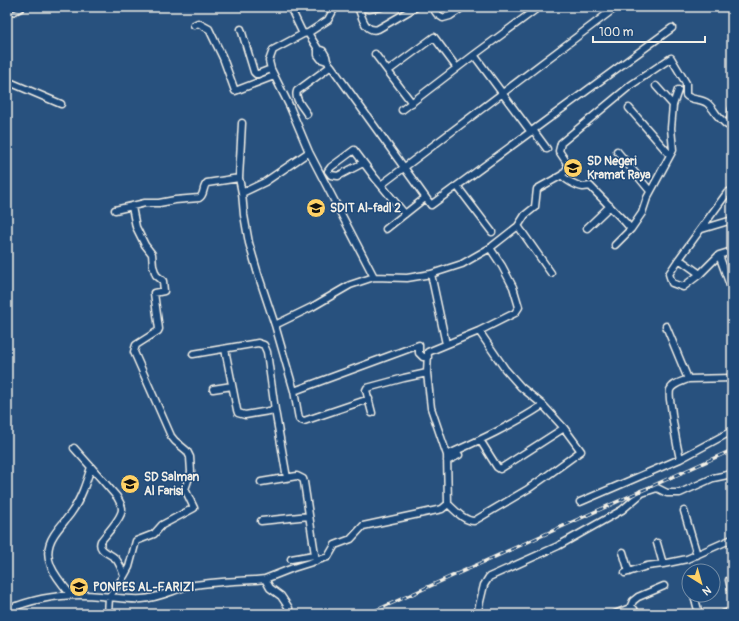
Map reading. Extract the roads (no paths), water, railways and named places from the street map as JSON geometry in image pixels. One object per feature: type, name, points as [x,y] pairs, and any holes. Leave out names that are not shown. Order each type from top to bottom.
[{"type":"street","points":[[290,7],[305,34],[326,56],[329,63],[431,205],[672,28]]},
{"type":"street","points":[[335,7],[328,20],[305,34],[273,50],[269,61],[274,76],[290,106],[309,152],[374,277]]},
{"type":"street","points":[[358,7],[369,9],[380,7]]},
{"type":"street","points":[[358,7],[367,26],[369,29],[373,30],[378,29],[416,7]]},
{"type":"street","points":[[432,7],[437,14],[443,18],[450,16],[463,7]]},
{"type":"street","points":[[402,110],[539,7]]},
{"type":"street","points":[[382,185],[615,8],[619,7]]},
{"type":"street","points":[[194,25],[198,23],[209,29],[223,58],[235,91],[274,76]]},
{"type":"street","points":[[241,29],[254,72],[258,74],[271,69]]},
{"type":"street","points":[[388,71],[434,37],[457,68]]},
{"type":"street","points":[[375,54],[412,103]]},
{"type":"street","points":[[474,55],[547,149]]},
{"type":"street","points":[[275,325],[312,307],[350,285],[374,277],[406,278],[431,274],[462,264],[490,248],[518,226],[525,215],[535,207],[537,189],[562,175],[569,166],[559,151],[561,143],[630,86],[671,58],[686,83],[686,95],[688,97],[706,102],[718,117],[727,125],[730,122],[732,109]]},
{"type":"street","points":[[307,114],[296,98],[297,91],[329,63]]},
{"type":"street","points":[[7,80],[61,104]]},
{"type":"street","points":[[656,86],[673,105]]},
{"type":"street","points":[[615,245],[631,229],[642,213],[646,198],[673,150],[671,128],[673,105],[678,90]]},
{"type":"street","points":[[629,108],[670,155]]},
{"type":"street","points":[[242,123],[239,178],[249,243],[294,390],[299,419],[304,421],[369,400]]},
{"type":"street","points":[[363,163],[338,176],[331,176],[328,171],[330,167],[354,150],[374,178],[382,185],[405,214]]},
{"type":"street","points":[[616,151],[650,191]]},
{"type":"street","points":[[242,193],[265,182],[309,152]]},
{"type":"street","points":[[562,175],[564,178],[583,187],[590,186],[631,229]]},
{"type":"street","points":[[115,210],[145,203],[159,203],[199,198],[202,195],[204,185],[207,183],[239,178]]},
{"type":"street","points":[[457,186],[492,232]]},
{"type":"street","points":[[732,190],[727,193],[669,274],[672,282],[683,287],[700,274],[720,255],[732,250]]},
{"type":"street","points":[[386,229],[426,198]]},
{"type":"street","points":[[587,228],[610,206]]},
{"type":"street","points":[[108,614],[110,597],[129,566],[136,541],[154,534],[162,525],[194,508],[185,489],[192,472],[190,456],[171,436],[134,352],[136,344],[159,329],[154,293],[164,291],[163,281],[156,275],[153,266],[152,254],[145,245],[136,226],[132,207]]},
{"type":"street","points":[[702,229],[732,220]]},
{"type":"street","points":[[518,226],[551,273]]},
{"type":"street","points":[[479,331],[505,369],[521,387],[543,405],[564,428],[581,450],[528,489],[474,521],[470,521],[466,520],[448,504],[447,458],[431,408],[427,373],[428,352],[479,331],[515,313],[519,307],[513,288],[502,266],[490,248]]},
{"type":"street","points":[[720,255],[730,279],[732,291]]},
{"type":"street","points":[[679,259],[700,274]]},
{"type":"street","points":[[431,274],[446,344]]},
{"type":"street","points":[[666,326],[688,380]]},
{"type":"street","points":[[193,354],[258,343],[264,345],[267,352],[287,478]]},
{"type":"street","points":[[294,390],[419,345],[419,353],[423,357],[428,357]]},
{"type":"street","points":[[225,349],[236,410],[238,413],[244,414],[275,410]]},
{"type":"street","points":[[372,412],[366,390],[368,388],[427,373]]},
{"type":"street","points":[[680,458],[673,424],[670,390],[677,383],[688,380],[732,378]]},
{"type":"street","points":[[212,389],[232,386]]},
{"type":"street","points":[[447,458],[510,425],[543,405]]},
{"type":"street","points":[[480,440],[497,467],[500,469],[564,428]]},
{"type":"street","points":[[580,502],[680,458],[732,431]]},
{"type":"street","points":[[74,448],[92,467],[120,502],[122,508],[121,515],[101,541],[100,547],[116,559],[124,576]]},
{"type":"street","points":[[447,458],[458,455]]},
{"type":"street","points":[[71,594],[53,571],[49,562],[48,551],[50,542],[72,512],[80,497],[92,467]]},
{"type":"street","points":[[477,614],[484,585],[490,577],[558,546],[622,510],[642,493],[657,488],[667,493],[680,493],[713,478],[732,474]]},
{"type":"street","points":[[261,482],[297,476],[303,479],[315,558]]},
{"type":"street","points":[[292,559],[328,557],[335,546],[351,539],[363,526],[442,509],[448,504]]},
{"type":"street","points":[[684,511],[697,555]]},
{"type":"street","points":[[261,521],[309,516]]},
{"type":"street","points":[[623,552],[627,573],[647,566],[687,559],[732,539]]},
{"type":"street","points":[[657,543],[663,564]]},
{"type":"street","points":[[7,610],[48,597],[71,594],[142,599],[161,596],[201,584],[265,579],[315,558]]},
{"type":"street","points":[[265,579],[270,588],[281,596],[289,608]]},
{"type":"street","points":[[729,580],[732,593]]},
{"type":"street","points":[[615,614],[630,608],[633,601],[638,597],[664,586]]},
{"type":"street","points":[[696,603],[699,614]]},
{"type":"street","points":[[16,606],[17,614]]},
{"type":"street","points":[[630,608],[634,609],[636,614]]},
{"type":"street","points":[[723,614],[732,611]]},
{"type":"lane","points":[[7,11],[14,13],[22,9],[22,7]]},
{"type":"railway","points":[[368,614],[732,450]]},
{"type":"place","name":"SD Negeri Kramat Raya","points":[[573,168]]},
{"type":"place","name":"SDIT Al-fadl 2","points":[[316,208]]},
{"type":"place","name":"SD Salman Al Farisi","points":[[130,484]]},
{"type":"place","name":"PONPES AL-FARIZI","points":[[79,587]]}]
